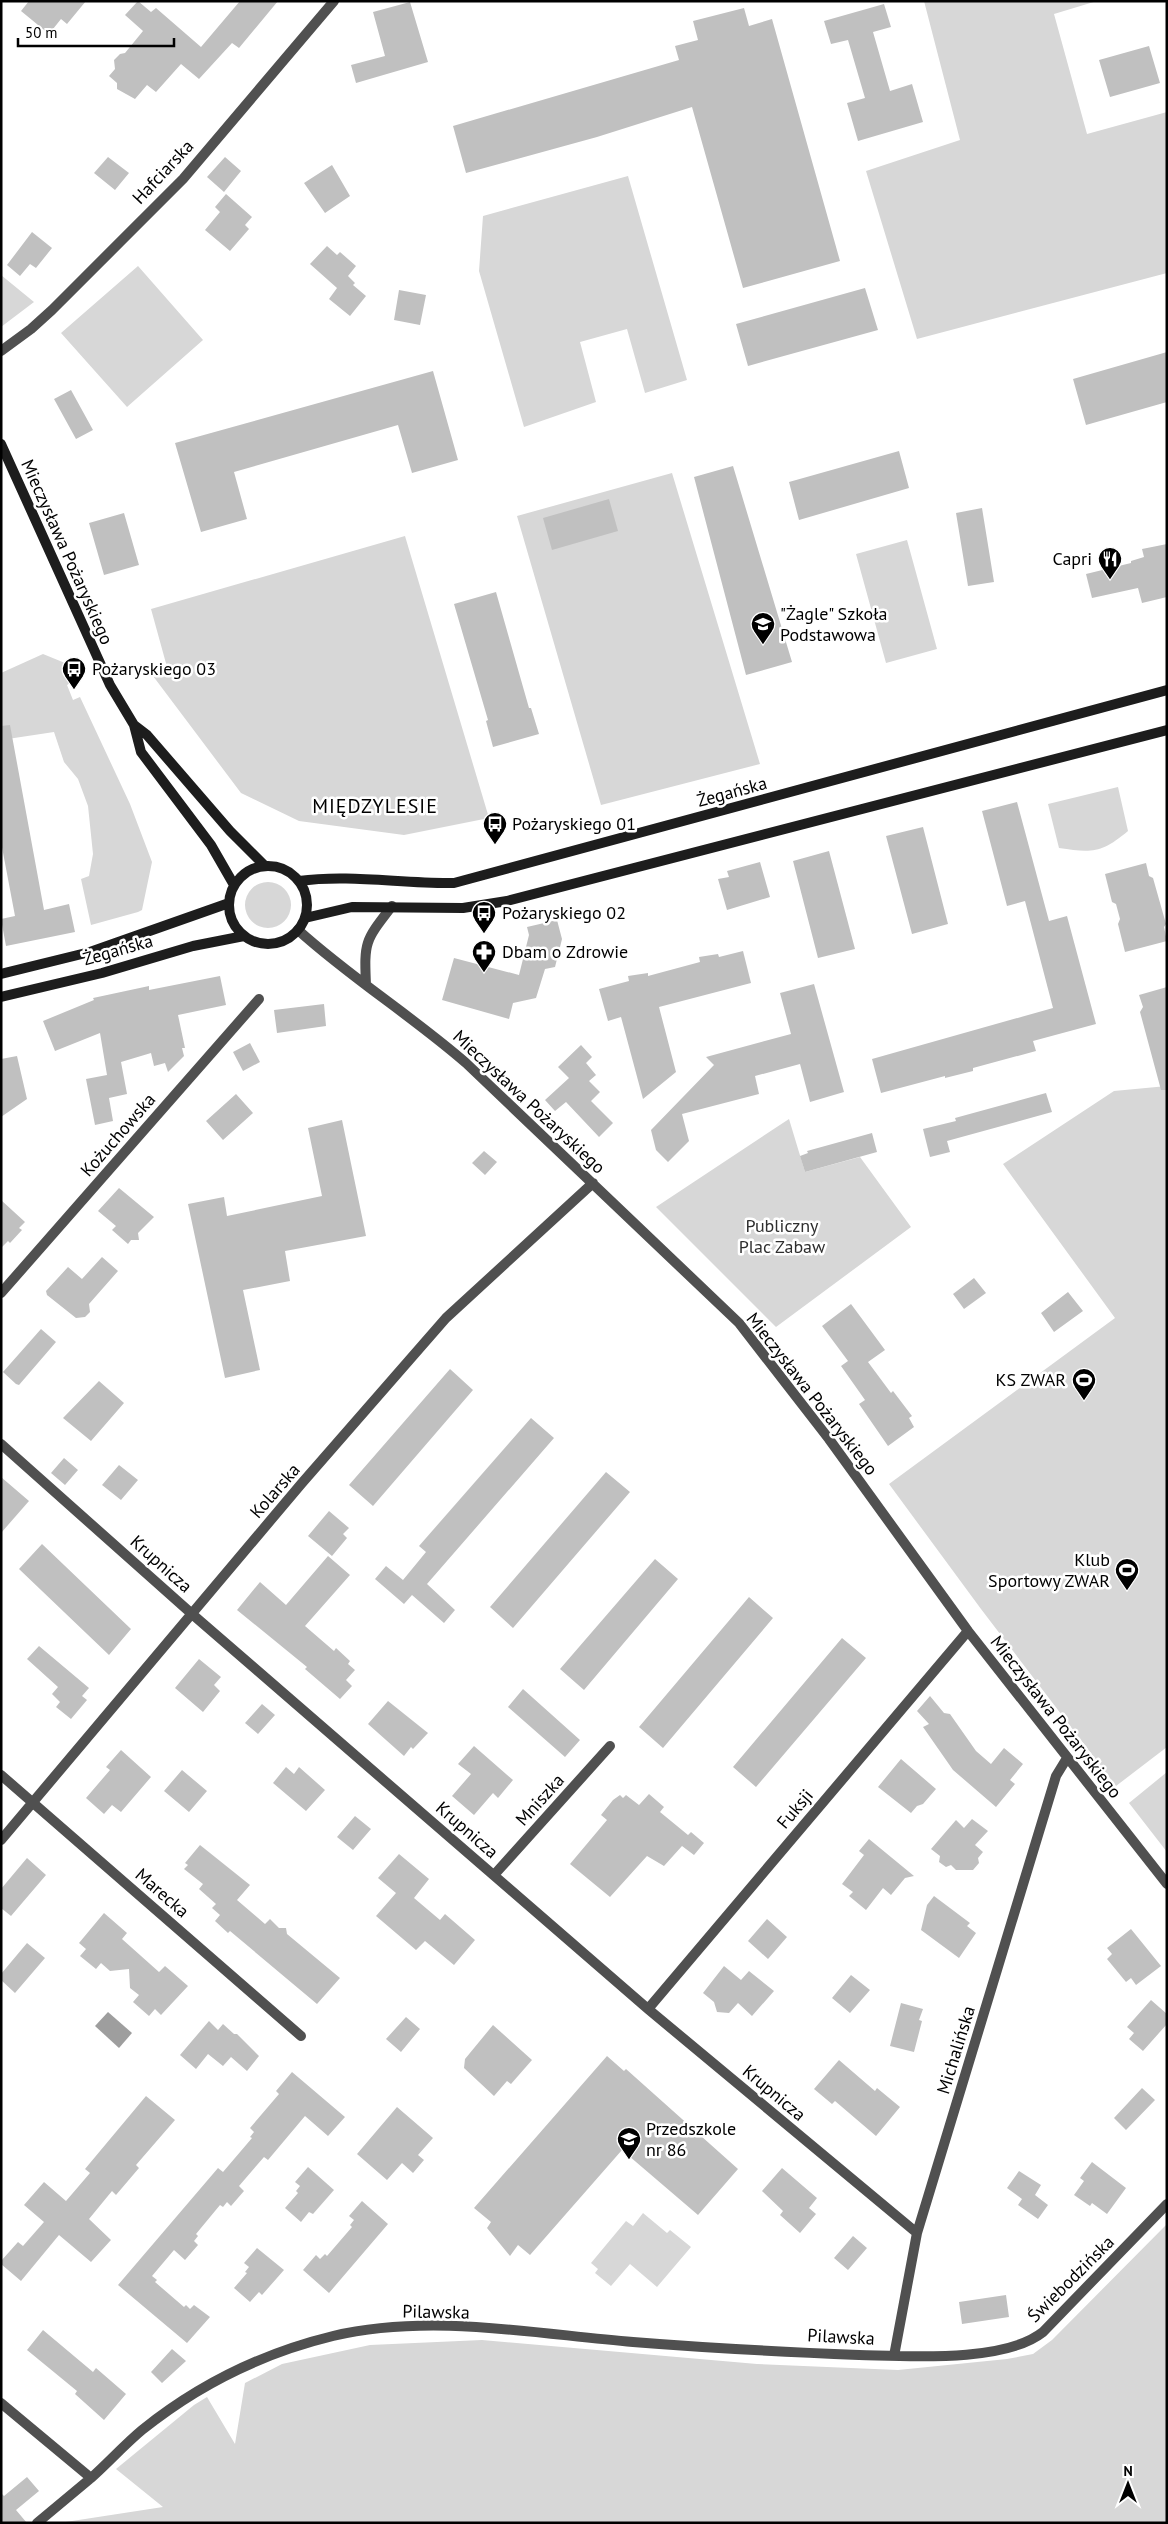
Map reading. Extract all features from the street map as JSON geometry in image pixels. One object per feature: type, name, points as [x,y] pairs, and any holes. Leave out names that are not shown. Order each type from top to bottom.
[{"type":"street","name":"Hafciarska","points":[[1,351],[31,330],[182,179],[332,2]]},
{"type":"street","name":"Mieczysława Pożaryskiego","points":[[1,444],[110,685],[134,725],[141,752],[211,845],[234,885]]},
{"type":"street","name":"Żegańska","points":[[299,881],[322,878],[454,883],[1167,690]]},
{"type":"street","name":"Mieczysława Pożaryskiego","points":[[134,725],[147,735],[230,831],[265,866]]},
{"type":"street","points":[[305,918],[352,907],[462,908],[506,901],[1167,730]]},
{"type":"street","points":[[265,866],[284,869],[299,881],[307,899],[305,918],[298,930],[289,938],[272,944],[254,942],[244,936],[232,922],[229,904],[234,885],[247,872],[265,866]]},
{"type":"street","name":"Żegańska","points":[[1,974],[90,952],[229,904]]},
{"type":"street","points":[[366,985],[366,946],[369,936],[392,906]]},
{"type":"street","name":"Mieczysława Pożaryskiego","points":[[298,930],[332,961],[466,1063],[739,1323],[829,1438],[968,1631],[1167,1884]]},
{"type":"street","name":"Żegańska","points":[[1,997],[102,973],[193,946],[244,936]]},
{"type":"street","name":"Kożuchowska","points":[[1,1293],[259,999]]},
{"type":"street","name":"Kolarska","points":[[1,1840],[302,1483],[446,1318],[593,1183]]},
{"type":"street","name":"Krupnicza","points":[[1,1444],[192,1614],[648,2009],[918,2232]]},
{"type":"street","name":"Fuksji","points":[[648,2009],[968,1631]]},
{"type":"street","name":"Mniszka","points":[[494,1875],[610,1746]]},
{"type":"street","name":"Michalińska","points":[[894,2356],[918,2232],[1056,1776],[1067,1758]]},
{"type":"street","name":"Marecka","points":[[1,1775],[301,2036]]},
{"type":"street","name":"Świebodzińska","points":[[894,2356],[965,2355],[1012,2347],[1033,2340],[1058,2317],[1167,2204]]},
{"type":"street","name":"Pilawska","points":[[37,2523],[91,2478],[142,2430],[204,2387],[229,2373],[282,2351],[364,2330],[397,2327],[460,2328],[634,2342],[894,2356]]},
{"type":"street","points":[[1,2403],[91,2478]]},
{"type":"green space","points":[[924,1],[1097,1],[1054,14],[1087,134],[1167,112],[1167,273],[917,339],[866,171],[960,140]]},
{"type":"green space","points":[[628,176],[687,380],[645,393],[627,329],[580,342],[596,402],[524,427],[479,271],[483,216]]},
{"type":"green space","points":[[138,266],[203,340],[127,407],[61,333]]},
{"type":"green space","points":[[1,275],[34,302],[1,327]]},
{"type":"green space","points":[[672,473],[760,764],[601,805],[517,516]]},
{"type":"green space","points":[[405,536],[489,818],[404,835],[299,821],[241,793],[150,672],[167,667],[151,609]]},
{"type":"green space","points":[[907,540],[937,649],[886,663],[856,554]]},
{"type":"green space","points":[[43,654],[65,663],[72,682],[67,685],[73,700],[80,697],[130,804],[152,862],[142,910],[91,925],[81,879],[89,876],[93,854],[88,806],[78,779],[64,762],[54,732],[1,740],[1,673]]},
{"type":"green space","points":[[1118,787],[1128,831],[1111,844],[1096,850],[1080,851],[1059,848],[1048,804]]},
{"type":"green space","points":[[264,882],[272,882],[281,886],[287,892],[291,905],[287,918],[281,924],[272,928],[264,928],[255,924],[249,918],[245,909],[245,901],[249,892],[255,886]]},
{"type":"green space","name":"KS ZWAR","points":[[1167,1086],[1167,1747],[1116,1786],[981,1609],[889,1484],[1115,1318],[1003,1164],[1114,1091]]},
{"type":"green space","name":"Publiczny Plac Zabaw","points":[[789,1119],[805,1172],[860,1157],[911,1227],[776,1327],[656,1207]]},
{"type":"green space","points":[[1167,1772],[1167,1852],[1129,1803]]},
{"type":"green space","points":[[643,2213],[667,2233],[670,2230],[691,2247],[657,2287],[630,2264],[611,2286],[595,2273],[598,2269],[591,2263],[626,2221],[633,2226]]},
{"type":"green space","points":[[1167,2224],[1167,2523],[59,2523],[163,2507],[116,2469],[194,2405],[207,2397],[235,2444],[245,2383],[282,2364],[370,2345],[482,2340],[757,2364],[898,2370],[1007,2359],[1033,2354],[1052,2340]]},
{"type":"shaded area","points":[[108,2012],[132,2033],[119,2048],[95,2026]]},
{"type":"building","points":[[29,1],[86,1],[67,24],[61,19],[49,34],[21,11]]},
{"type":"building","points":[[138,1],[151,12],[156,8],[201,47],[240,1],[278,1],[239,48],[232,43],[199,79],[181,64],[156,92],[147,85],[135,99],[117,89],[117,83],[109,76],[115,69],[114,60],[120,54],[125,53],[143,31],[125,15]]},
{"type":"building","points":[[410,2],[428,62],[356,83],[351,65],[385,56],[373,12]]},
{"type":"building","points":[[884,4],[891,27],[873,32],[890,91],[912,84],[923,122],[858,141],[847,103],[865,98],[848,40],[831,44],[824,21]]},
{"type":"building","points":[[744,8],[749,26],[772,19],[840,261],[743,288],[692,107],[597,137],[466,173],[453,126],[679,60],[675,46],[698,40],[693,21]]},
{"type":"building","points":[[1149,46],[1160,83],[1110,97],[1099,60]]},
{"type":"building","points":[[108,157],[129,173],[115,190],[94,173]]},
{"type":"building","points":[[225,157],[241,171],[224,192],[207,177]]},
{"type":"building","points":[[332,165],[350,196],[325,213],[304,183]]},
{"type":"building","points":[[226,194],[252,217],[245,225],[249,229],[230,251],[205,230],[220,212],[215,207]]},
{"type":"building","points":[[32,232],[52,248],[36,268],[30,264],[20,276],[7,265]]},
{"type":"building","points":[[327,246],[337,255],[340,252],[356,266],[348,276],[355,283],[353,285],[366,296],[350,316],[329,299],[337,288],[310,264]]},
{"type":"building","points":[[865,288],[878,330],[748,366],[736,324]]},
{"type":"building","points":[[399,290],[426,295],[420,325],[394,320]]},
{"type":"building","points":[[1167,352],[1167,402],[1086,425],[1073,379]]},
{"type":"building","points":[[433,371],[458,460],[412,473],[398,425],[234,472],[247,519],[201,532],[175,443]]},
{"type":"building","points":[[71,390],[93,430],[76,439],[54,399]]},
{"type":"building","points":[[899,451],[909,488],[799,520],[789,482]]},
{"type":"building","points":[[733,466],[792,662],[746,675],[694,477]]},
{"type":"building","points":[[609,499],[618,531],[552,550],[543,518]]},
{"type":"building","points":[[982,508],[994,582],[968,586],[956,513]]},
{"type":"building","points":[[124,513],[139,565],[104,575],[89,523]]},
{"type":"building","points":[[1167,544],[1167,597],[1142,603],[1138,588],[1092,598],[1086,574],[1131,563],[1131,561],[1144,557],[1142,549]]},
{"type":"building","points":[[496,592],[529,708],[531,708],[539,734],[493,747],[486,721],[488,720],[454,604]]},
{"type":"building","points":[[10,725],[44,910],[69,904],[75,932],[6,946],[1,919],[15,916],[1,842],[1,726]]},
{"type":"building","points":[[1017,802],[1049,921],[1067,916],[1096,1024],[1033,1041],[1036,1051],[973,1068],[973,1071],[945,1078],[945,1076],[881,1093],[872,1059],[1053,1008],[1025,901],[1007,906],[982,811]]},
{"type":"building","points":[[923,827],[948,924],[912,934],[886,836]]},
{"type":"building","points":[[829,851],[855,949],[818,958],[793,861]]},
{"type":"building","points":[[760,862],[770,897],[727,910],[718,879],[729,877],[727,871]]},
{"type":"building","points":[[1146,863],[1149,876],[1153,878],[1166,924],[1164,927],[1167,941],[1125,952],[1118,924],[1120,919],[1116,904],[1112,902],[1105,874]]},
{"type":"building","points":[[557,920],[562,939],[555,967],[545,969],[536,998],[513,1003],[509,1019],[442,1000],[454,958],[519,975],[529,935],[527,927]]},
{"type":"building","points":[[743,951],[751,983],[659,1007],[676,1072],[643,1099],[621,1017],[608,1021],[599,989],[629,981],[628,976],[648,973],[648,976],[700,962],[699,957],[718,954],[719,957]]},
{"type":"building","points":[[220,976],[226,1005],[178,1015],[185,1048],[182,1048],[184,1056],[168,1072],[165,1063],[154,1066],[151,1053],[121,1062],[127,1094],[109,1098],[113,1121],[95,1125],[86,1079],[107,1075],[100,1033],[55,1051],[43,1021],[94,1000],[93,998],[149,986],[149,990]]},
{"type":"building","points":[[814,984],[844,1092],[810,1102],[800,1064],[755,1076],[759,1094],[682,1114],[689,1141],[668,1162],[656,1150],[651,1130],[714,1065],[706,1057],[791,1034],[780,993]]},
{"type":"building","points":[[1167,987],[1167,1090],[1161,1090],[1140,1012],[1143,1007],[1139,995]]},
{"type":"building","points":[[324,1004],[326,1026],[277,1033],[274,1010]]},
{"type":"building","points":[[250,1043],[260,1062],[243,1071],[233,1052]]},
{"type":"building","points":[[581,1045],[592,1057],[586,1063],[596,1075],[589,1081],[600,1092],[591,1101],[613,1123],[599,1137],[566,1102],[555,1111],[545,1100],[569,1078],[558,1067]]},
{"type":"building","points":[[17,1056],[27,1099],[1,1117],[1,1059]]},
{"type":"building","points":[[1046,1093],[1052,1112],[947,1141],[950,1152],[930,1157],[923,1129],[956,1121],[955,1118]]},
{"type":"building","points":[[236,1094],[253,1113],[223,1140],[206,1121]]},
{"type":"building","points":[[342,1120],[366,1236],[285,1251],[290,1281],[243,1290],[260,1370],[225,1378],[188,1204],[224,1197],[227,1216],[322,1196],[308,1128]]},
{"type":"building","points":[[872,1133],[877,1152],[805,1172],[800,1156],[808,1153],[807,1151]]},
{"type":"building","points":[[484,1151],[497,1162],[485,1175],[472,1163]]},
{"type":"building","points":[[119,1188],[154,1217],[138,1233],[139,1240],[131,1240],[128,1244],[112,1230],[116,1226],[98,1211]]},
{"type":"building","points":[[1,1200],[25,1222],[19,1228],[22,1230],[10,1243],[8,1241],[1,1248]]},
{"type":"building","points":[[102,1257],[118,1271],[89,1304],[90,1312],[85,1317],[76,1318],[47,1295],[46,1291],[68,1267],[82,1279]]},
{"type":"building","points":[[974,1278],[986,1293],[964,1309],[953,1294]]},
{"type":"building","points":[[1068,1292],[1083,1311],[1054,1332],[1041,1313]]},
{"type":"building","points":[[851,1304],[885,1350],[868,1362],[891,1393],[893,1391],[912,1416],[909,1418],[914,1427],[888,1446],[859,1404],[865,1400],[841,1366],[848,1361],[822,1326]]},
{"type":"building","points":[[41,1329],[56,1342],[19,1385],[16,1384],[3,1372]]},
{"type":"building","points":[[450,1369],[473,1390],[373,1506],[349,1485]]},
{"type":"building","points":[[99,1381],[124,1403],[91,1441],[63,1418]]},
{"type":"building","points":[[531,1418],[554,1438],[427,1584],[455,1610],[444,1623],[412,1595],[404,1604],[375,1579],[386,1566],[403,1580],[426,1552],[419,1546]]},
{"type":"building","points":[[64,1458],[78,1470],[65,1485],[51,1473]]},
{"type":"building","points":[[119,1465],[138,1480],[121,1500],[102,1485]]},
{"type":"building","points":[[606,1472],[630,1492],[513,1628],[490,1607]]},
{"type":"building","points":[[1,1477],[29,1501],[1,1533]]},
{"type":"building","points":[[329,1511],[349,1528],[343,1534],[347,1538],[332,1556],[308,1536]]},
{"type":"building","points":[[42,1544],[131,1629],[109,1655],[19,1569]]},
{"type":"building","points":[[328,1556],[350,1575],[305,1626],[334,1651],[336,1648],[350,1661],[348,1664],[355,1670],[346,1680],[352,1686],[340,1699],[305,1669],[307,1667],[237,1610],[260,1582],[286,1605]]},
{"type":"building","points":[[655,1559],[678,1579],[584,1690],[560,1669]]},
{"type":"building","points":[[749,1597],[773,1618],[663,1748],[639,1727]]},
{"type":"building","points":[[842,1638],[866,1658],[756,1787],[733,1767]]},
{"type":"building","points":[[39,1646],[89,1688],[82,1696],[87,1700],[71,1719],[56,1707],[60,1702],[52,1694],[58,1687],[27,1659]]},
{"type":"building","points":[[199,1659],[221,1677],[214,1685],[220,1691],[203,1712],[175,1688]]},
{"type":"building","points":[[523,1689],[580,1740],[565,1757],[508,1707]]},
{"type":"building","points":[[930,1696],[944,1713],[950,1714],[976,1751],[991,1764],[1004,1748],[1023,1764],[1010,1780],[1015,1784],[996,1807],[953,1770],[923,1727],[929,1724],[917,1711]]},
{"type":"building","points":[[388,1701],[428,1733],[413,1749],[411,1747],[404,1756],[368,1724]]},
{"type":"building","points":[[262,1704],[275,1715],[258,1734],[245,1723]]},
{"type":"building","points":[[474,1746],[513,1780],[498,1798],[493,1793],[474,1815],[452,1796],[471,1774],[458,1764]]},
{"type":"building","points":[[121,1750],[151,1777],[121,1812],[112,1805],[104,1814],[86,1798],[110,1770],[106,1767]]},
{"type":"building","points":[[901,1759],[936,1789],[923,1804],[917,1806],[911,1813],[878,1787]]},
{"type":"building","points":[[286,1767],[294,1774],[299,1767],[325,1790],[306,1811],[273,1783]]},
{"type":"building","points":[[182,1770],[207,1791],[189,1812],[164,1791]]},
{"type":"building","points":[[649,1794],[664,1807],[660,1812],[688,1835],[691,1832],[704,1843],[694,1855],[682,1846],[664,1866],[647,1856],[610,1897],[570,1864],[607,1820],[601,1815],[613,1800],[620,1795],[623,1798],[626,1795],[639,1805]]},
{"type":"building","points":[[355,1816],[371,1829],[353,1850],[337,1837]]},
{"type":"building","points":[[972,1819],[988,1831],[975,1845],[983,1852],[978,1858],[979,1863],[973,1870],[956,1870],[951,1865],[946,1867],[939,1862],[940,1856],[931,1849],[956,1820],[964,1828]]},
{"type":"building","points":[[869,1839],[914,1876],[905,1878],[891,1895],[883,1888],[866,1910],[849,1896],[853,1892],[842,1884],[864,1855],[859,1851]]},
{"type":"building","points":[[200,1845],[250,1885],[237,1900],[265,1924],[270,1919],[279,1928],[286,1928],[287,1934],[340,1978],[317,2004],[230,1931],[228,1933],[215,1921],[220,1915],[212,1908],[216,1904],[199,1889],[203,1884],[184,1869],[188,1865],[185,1863]]},
{"type":"building","points":[[399,1854],[429,1879],[414,1898],[440,1920],[445,1914],[475,1940],[454,1965],[425,1941],[416,1950],[376,1916],[396,1893],[378,1878]]},
{"type":"building","points":[[27,1858],[46,1875],[11,1916],[1,1908],[1,1889]]},
{"type":"building","points":[[934,1896],[970,1923],[967,1926],[976,1933],[959,1958],[921,1930],[927,1905]]},
{"type":"building","points":[[104,1913],[127,1933],[122,1939],[159,1972],[165,1966],[188,1986],[161,2015],[155,2009],[149,2016],[133,2002],[139,1995],[130,1988],[129,1969],[110,1971],[101,1963],[96,1969],[80,1956],[86,1949],[79,1943]]},
{"type":"building","points":[[767,1919],[787,1937],[768,1959],[748,1941]]},
{"type":"building","points":[[1131,1929],[1161,1966],[1136,1985],[1131,1978],[1126,1982],[1107,1959],[1112,1954],[1107,1948]]},
{"type":"building","points":[[27,1943],[45,1958],[15,1993],[1,1980],[1,1974]]},
{"type":"building","points":[[724,1966],[741,1980],[749,1971],[774,1991],[752,2016],[738,2003],[729,2013],[717,2012],[714,2002],[703,1993]]},
{"type":"building","points":[[851,1975],[870,1990],[850,2013],[832,1998]]},
{"type":"building","points":[[1151,2000],[1167,2014],[1167,2024],[1143,2051],[1129,2039],[1134,2033],[1127,2027]]},
{"type":"building","points":[[901,2003],[923,2009],[919,2020],[922,2021],[914,2052],[890,2046]]},
{"type":"building","points":[[406,2017],[420,2029],[401,2052],[386,2039]]},
{"type":"building","points":[[209,2021],[218,2030],[223,2024],[234,2034],[237,2034],[259,2056],[247,2071],[231,2057],[223,2066],[208,2054],[196,2069],[180,2055]]},
{"type":"building","points":[[493,2025],[532,2060],[511,2084],[507,2081],[494,2096],[464,2068],[465,2059]]},
{"type":"building","points":[[607,2056],[624,2071],[626,2069],[738,2169],[698,2215],[622,2150],[530,2255],[518,2245],[510,2256],[487,2228],[491,2222],[474,2208]]},
{"type":"building","points":[[839,2060],[875,2091],[877,2088],[900,2107],[876,2136],[835,2101],[832,2104],[814,2089]]},
{"type":"building","points":[[292,2072],[345,2117],[328,2136],[305,2116],[268,2160],[264,2157],[239,2186],[244,2191],[231,2206],[227,2202],[223,2207],[220,2205],[196,2234],[198,2236],[194,2241],[198,2245],[185,2260],[174,2250],[152,2276],[157,2280],[155,2282],[184,2307],[186,2305],[190,2309],[194,2305],[210,2317],[187,2343],[118,2285],[218,2168],[223,2172],[252,2138],[250,2137],[254,2132],[250,2128],[279,2094],[276,2091]]},
{"type":"building","points":[[1142,2088],[1155,2100],[1126,2130],[1114,2118]]},
{"type":"building","points":[[146,2096],[175,2120],[136,2165],[139,2168],[116,2195],[112,2191],[89,2219],[111,2240],[91,2262],[59,2235],[21,2281],[1,2264],[1,2261],[18,2242],[23,2246],[44,2222],[24,2205],[44,2182],[66,2201],[90,2173],[85,2169]]},
{"type":"building","points":[[397,2107],[433,2138],[418,2155],[424,2160],[413,2173],[402,2163],[387,2180],[357,2154]]},
{"type":"building","points":[[1092,2162],[1126,2188],[1107,2214],[1092,2203],[1090,2206],[1074,2195],[1084,2181],[1080,2178]]},
{"type":"building","points":[[308,2167],[334,2190],[313,2214],[309,2212],[301,2222],[285,2208],[298,2193],[296,2191],[300,2186],[295,2182]]},
{"type":"building","points":[[782,2168],[817,2198],[809,2208],[816,2214],[800,2233],[780,2215],[783,2211],[762,2191]]},
{"type":"building","points":[[1019,2171],[1041,2185],[1035,2195],[1048,2205],[1038,2219],[1018,2205],[1022,2199],[1007,2188]]},
{"type":"building","points":[[362,2201],[388,2224],[329,2293],[303,2270],[316,2255],[320,2259],[325,2254],[327,2256],[352,2227],[350,2225],[354,2220],[349,2216]]},
{"type":"building","points":[[853,2236],[867,2248],[848,2270],[834,2258]]},
{"type":"building","points":[[257,2248],[284,2270],[262,2295],[259,2292],[250,2302],[234,2288],[247,2273],[245,2272],[249,2267],[244,2263]]},
{"type":"building","points":[[1006,2295],[1009,2317],[962,2324],[959,2302]]},
{"type":"building","points":[[43,2330],[93,2372],[96,2368],[126,2394],[104,2420],[75,2394],[77,2391],[27,2350]]},
{"type":"building","points":[[172,2349],[186,2361],[162,2383],[151,2372]]},
{"type":"building","points":[[27,2477],[39,2491],[16,2510],[27,2523],[1,2523],[1,2493],[4,2496]]},
{"type":"place","name":"Capri","points":[[1110,580]]},
{"type":"place","name":"\"Żagle\" Szkoła Podstawowa","points":[[763,645]]},
{"type":"place","name":"Pożaryskiego 03","points":[[74,690]]},
{"type":"place","name":"Pożaryskiego 01","points":[[495,845]]},
{"type":"place","name":"Pożaryskiego 02","points":[[484,934]]},
{"type":"place","name":"Dbam o Zdrowie","points":[[484,973]]},
{"type":"place","name":"KS ZWAR","points":[[1084,1401]]},
{"type":"place","name":"Klub Sportowy ZWAR","points":[[1127,1591]]},
{"type":"place","name":"Przedszkole nr 86","points":[[629,2160]]},
{"type":"district","name":"MIĘDZYLESIE","points":[[375,806]]}]
